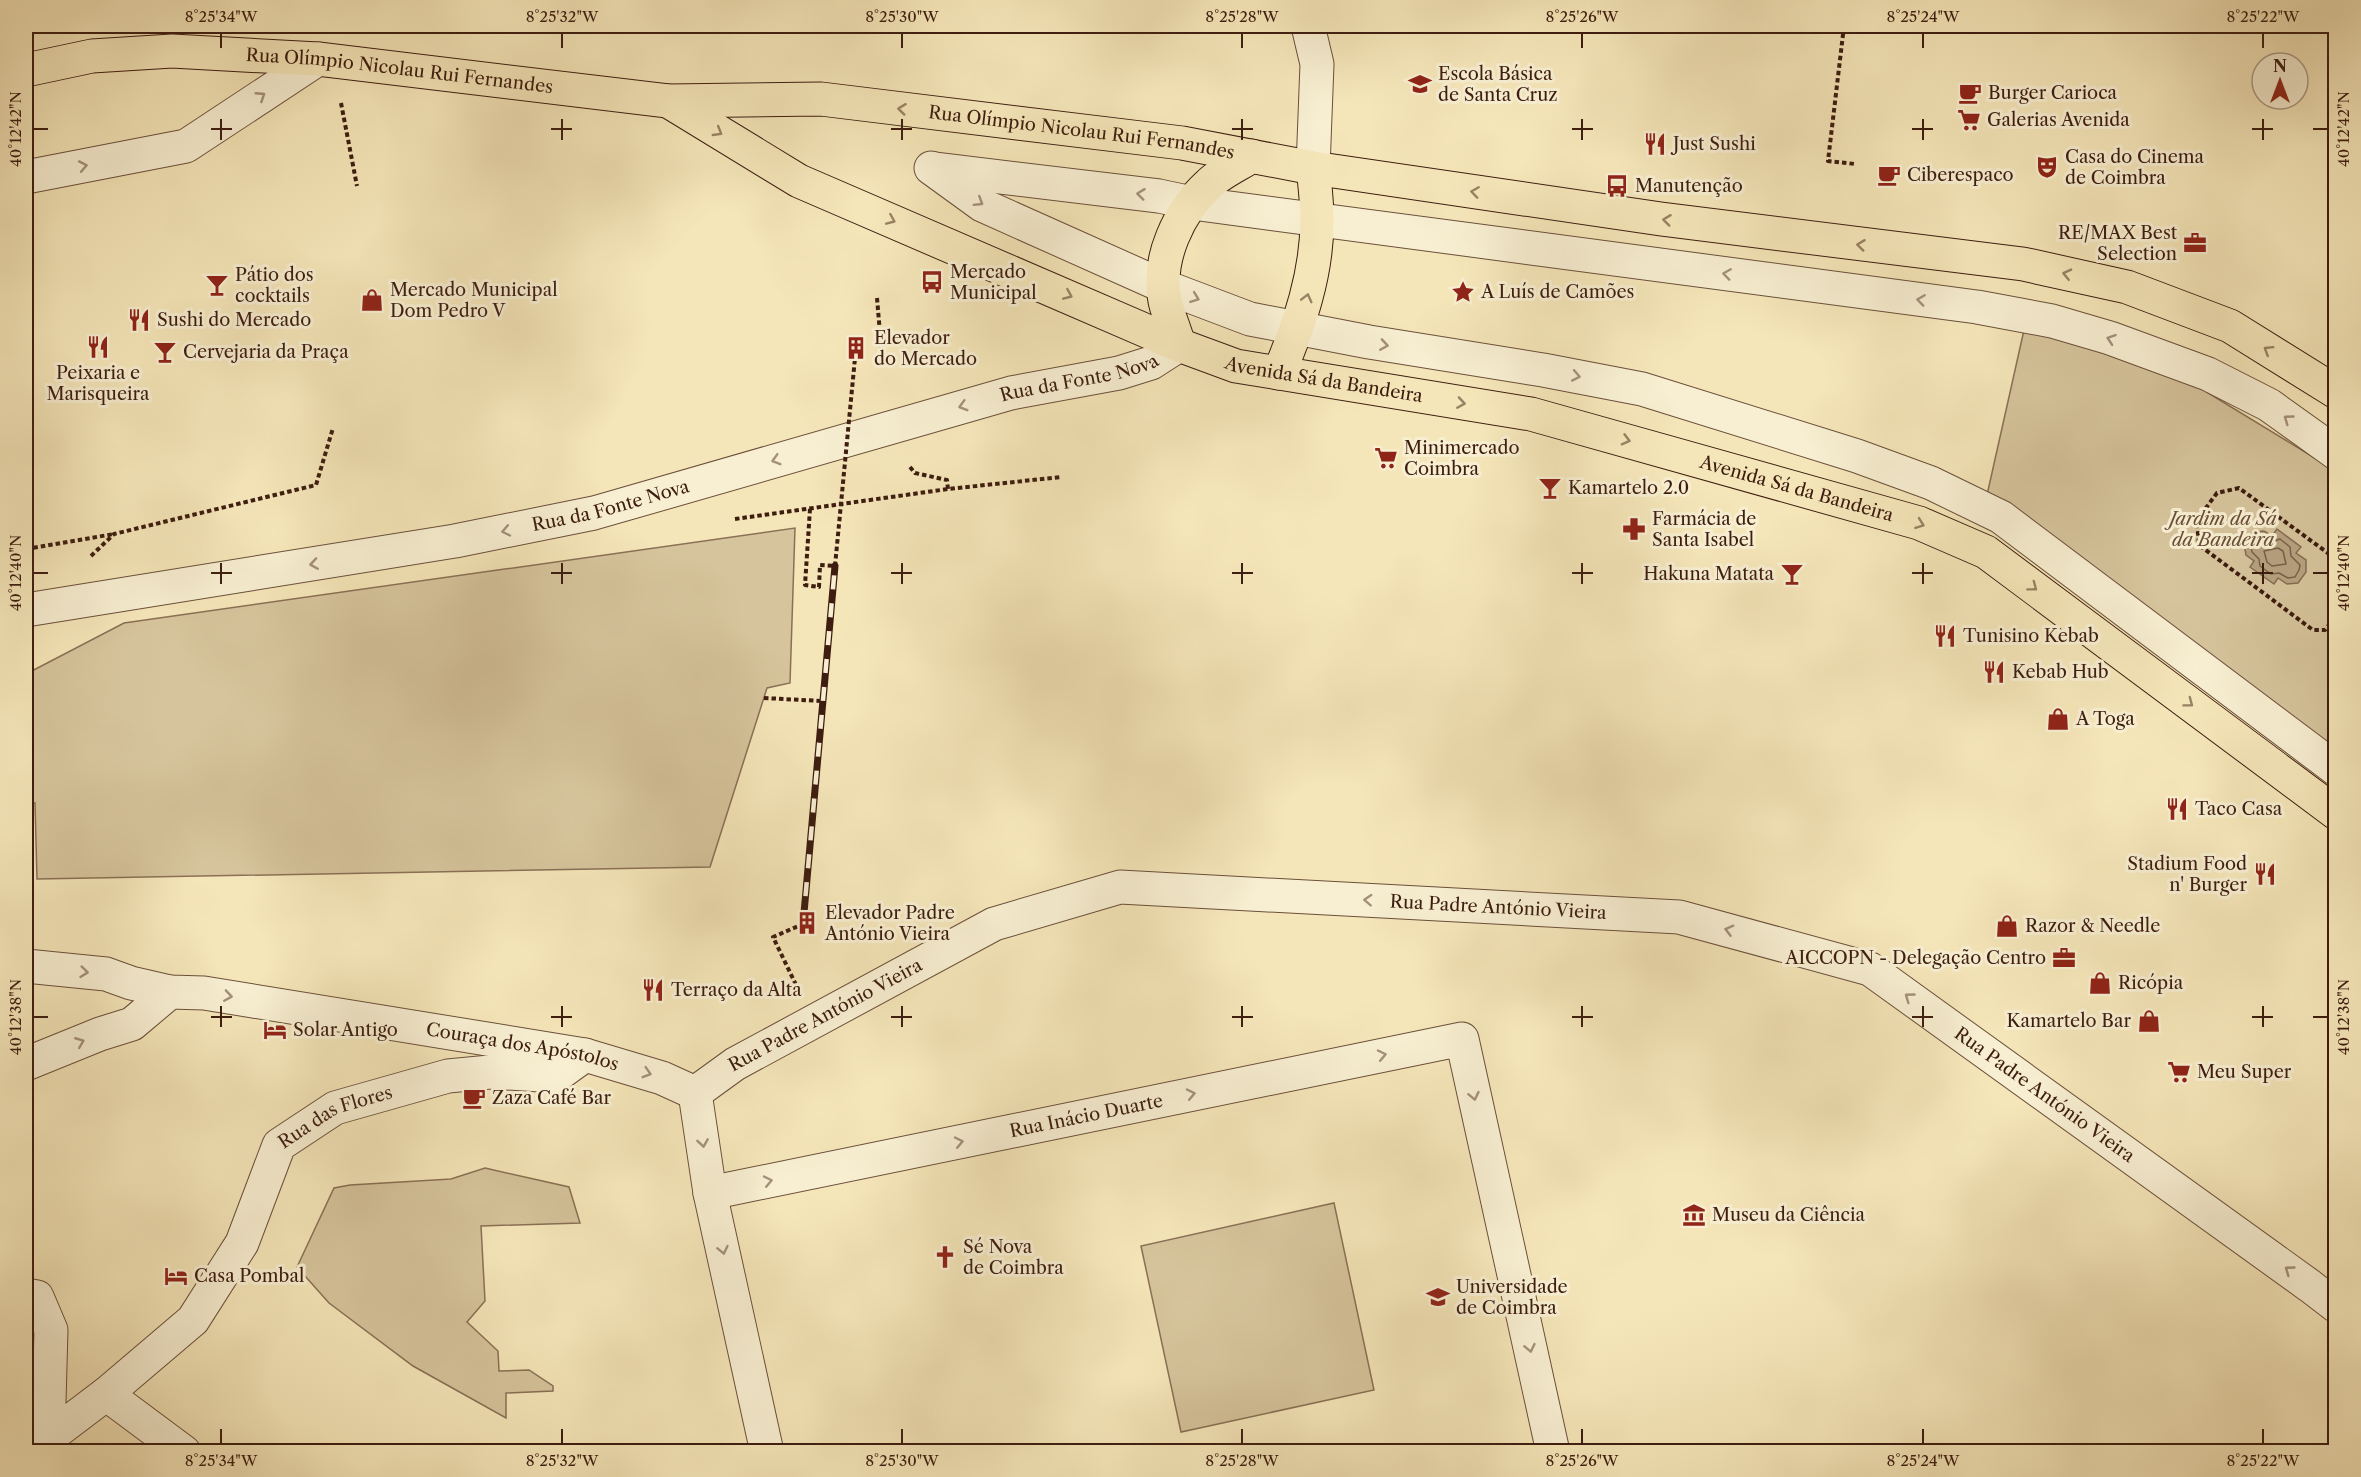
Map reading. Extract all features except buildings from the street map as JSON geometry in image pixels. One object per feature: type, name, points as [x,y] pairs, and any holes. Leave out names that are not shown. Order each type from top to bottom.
[{"type":"main road","name":"Rua Olímpio Nicolau Rui Fernandes","points":[[26,70],[92,56],[172,51],[318,59],[668,101],[821,99],[1182,144],[1313,168]]},
{"type":"main road","name":"Rua Olímpio Nicolau Rui Fernandes","points":[[668,101],[799,181],[1179,345]]},
{"type":"main road","points":[[1179,345],[1163,286],[1167,250],[1180,217],[1209,183],[1252,156]]},
{"type":"main road","points":[[1279,373],[1298,330],[1315,259],[1317,219],[1313,168],[1661,219],[2023,264],[2127,287],[2230,326],[2336,392]]},
{"type":"main road","name":"Avenida Sá da Bandeira","points":[[1179,345],[1236,366],[1531,414],[1919,523],[1986,552],[2336,813]]},
{"type":"street","points":[[1308,26],[1317,64],[1313,168]]},
{"type":"street","points":[[26,177],[186,146],[318,59]]},
{"type":"street","points":[[2336,453],[2269,405],[2208,374],[2110,338],[2052,321],[1977,307],[1192,203],[1158,196],[931,168],[982,205],[1163,286],[1250,319],[1298,330],[1543,370],[1642,389],[1857,456],[1931,483],[2001,516],[2336,769]]},
{"type":"street","name":"Rua da Fonte Nova","points":[[26,610],[456,541],[594,513],[1011,393],[1119,373],[1150,363],[1179,345]]},
{"type":"street","name":"Rua Padre António Vieira","points":[[695,1093],[735,1064],[994,924],[1120,887],[1679,917],[1870,969],[2336,1306]]},
{"type":"street","name":"Couraça dos Apóstolos","points":[[26,966],[106,974],[131,983],[170,992],[204,993],[585,1055],[662,1078],[695,1093]]},
{"type":"street","points":[[26,1064],[100,1034],[132,1024],[170,992]]},
{"type":"street","name":"Rua Inácio Duarte","points":[[710,1193],[1462,1039],[1553,1452]]},
{"type":"street","name":"Rua das Flores","points":[[46,1445],[193,1320],[242,1243],[279,1145],[335,1108],[447,1076],[490,1072],[556,1076],[585,1055]]},
{"type":"street","points":[[695,1093],[710,1193],[767,1452]]},
{"type":"street","points":[[26,1295],[37,1297],[51,1330],[46,1445]]},
{"type":"street","points":[[106,1394],[184,1452]]},
{"type":"path","points":[[1844,26],[1828,161],[1855,164]]},
{"type":"path","points":[[340,96],[357,186]]},
{"type":"path","points":[[877,298],[882,357]]},
{"type":"path","points":[[810,508],[805,585],[819,587],[820,565],[835,566],[855,358]]},
{"type":"path","points":[[26,549],[114,534],[316,485],[333,428]]},
{"type":"path","points":[[727,520],[948,489],[1060,477]]},
{"type":"path","points":[[947,480],[948,489]]},
{"type":"path","points":[[2336,559],[2239,488],[2217,493],[2197,520],[2199,545],[2313,630],[2325,630],[2336,616]]},
{"type":"path","points":[[85,562],[114,534]]},
{"type":"path","points":[[764,698],[822,701]]},
{"type":"path","points":[[803,924],[773,938],[813,1021]]},
{"type":"green space","name":"Jardim da Sá da Bandeira","points":[[2024,330],[2107,351],[2200,388],[2336,471],[2335,751],[1987,495]]},
{"type":"green space","points":[[795,528],[790,683],[767,688],[710,867],[37,879],[35,803],[26,805],[26,674],[124,623]]},
{"type":"green space","points":[[485,1168],[569,1187],[580,1223],[481,1226],[485,1301],[467,1322],[498,1351],[499,1371],[529,1370],[553,1386],[553,1391],[506,1393],[506,1418],[413,1366],[329,1303],[297,1267],[334,1188],[451,1179]]},
{"type":"green space","points":[[1334,1203],[1374,1390],[1181,1432],[1141,1246]]},
{"type":"water","points":[[2277,529],[2301,547],[2296,553],[2306,560],[2306,572],[2298,583],[2287,584],[2278,578],[2274,584],[2250,567],[2254,561],[2246,555],[2244,544],[2253,532],[2264,531],[2272,536]]},
{"type":"railway","points":[[803,924],[835,566]]},
{"type":"place","name":"Escola Básica de Santa Cruz","points":[[1420,84]]},
{"type":"place","name":"Burger Carioca","points":[[1970,93]]},
{"type":"place","name":"Galerias Avenida","points":[[1969,120]]},
{"type":"place","name":"Just Sushi","points":[[1655,144]]},
{"type":"place","name":"Casa do Cinema de Coimbra","points":[[2047,167]]},
{"type":"place","name":"Ciberespaco","points":[[1889,175]]},
{"type":"place","name":"Manutenção","points":[[1617,186]]},
{"type":"place","name":"RE/MAX Best Selection","points":[[2195,243]]},
{"type":"place","name":"Mercado Municipal","points":[[932,282]]},
{"type":"place","name":"Pátio dos cocktails","points":[[217,285]]},
{"type":"place","name":"A Luís de Camões","points":[[1463,292]]},
{"type":"place","name":"Mercado Municipal Dom Pedro V","points":[[372,300]]},
{"type":"place","name":"Sushi do Mercado","points":[[139,320]]},
{"type":"place","name":"Peixaria e Marisqueira","points":[[98,347]]},
{"type":"place","name":"Elevador do Mercado","points":[[856,348]]},
{"type":"place","name":"Cervejaria da Praça","points":[[165,352]]},
{"type":"place","name":"Minimercado Coimbra","points":[[1386,458]]},
{"type":"place","name":"Kamartelo 2.0","points":[[1550,488]]},
{"type":"place","name":"Farmácia de Santa Isabel","points":[[1634,529]]},
{"type":"place","name":"Hakuna Matata","points":[[1792,574]]},
{"type":"place","name":"Tunisino Kebab","points":[[1945,636]]},
{"type":"place","name":"Kebab Hub","points":[[1994,672]]},
{"type":"place","name":"A Toga","points":[[2058,719]]},
{"type":"place","name":"Taco Casa","points":[[2177,809]]},
{"type":"place","name":"Stadium Food n' Burger","points":[[2265,874]]},
{"type":"place","name":"Elevador Padre António Vieira","points":[[807,923]]},
{"type":"place","name":"Razor & Needle","points":[[2007,926]]},
{"type":"place","name":"AICCOPN - Delegação Centro","points":[[2064,958]]},
{"type":"place","name":"Ricópia","points":[[2100,983]]},
{"type":"place","name":"Terraço da Alta","points":[[653,990]]},
{"type":"place","name":"Kamartelo Bar","points":[[2149,1021]]},
{"type":"place","name":"Solar Antigo","points":[[275,1030]]},
{"type":"place","name":"Meu Super","points":[[2179,1072]]},
{"type":"place","name":"Zaza Café Bar","points":[[474,1098]]},
{"type":"place","name":"Museu da Ciência","points":[[1694,1215]]},
{"type":"place","name":"Sé Nova de Coimbra","points":[[945,1257]]},
{"type":"place","name":"Casa Pombal","points":[[176,1276]]},
{"type":"place","name":"Universidade de Coimbra","points":[[1438,1297]]}]
